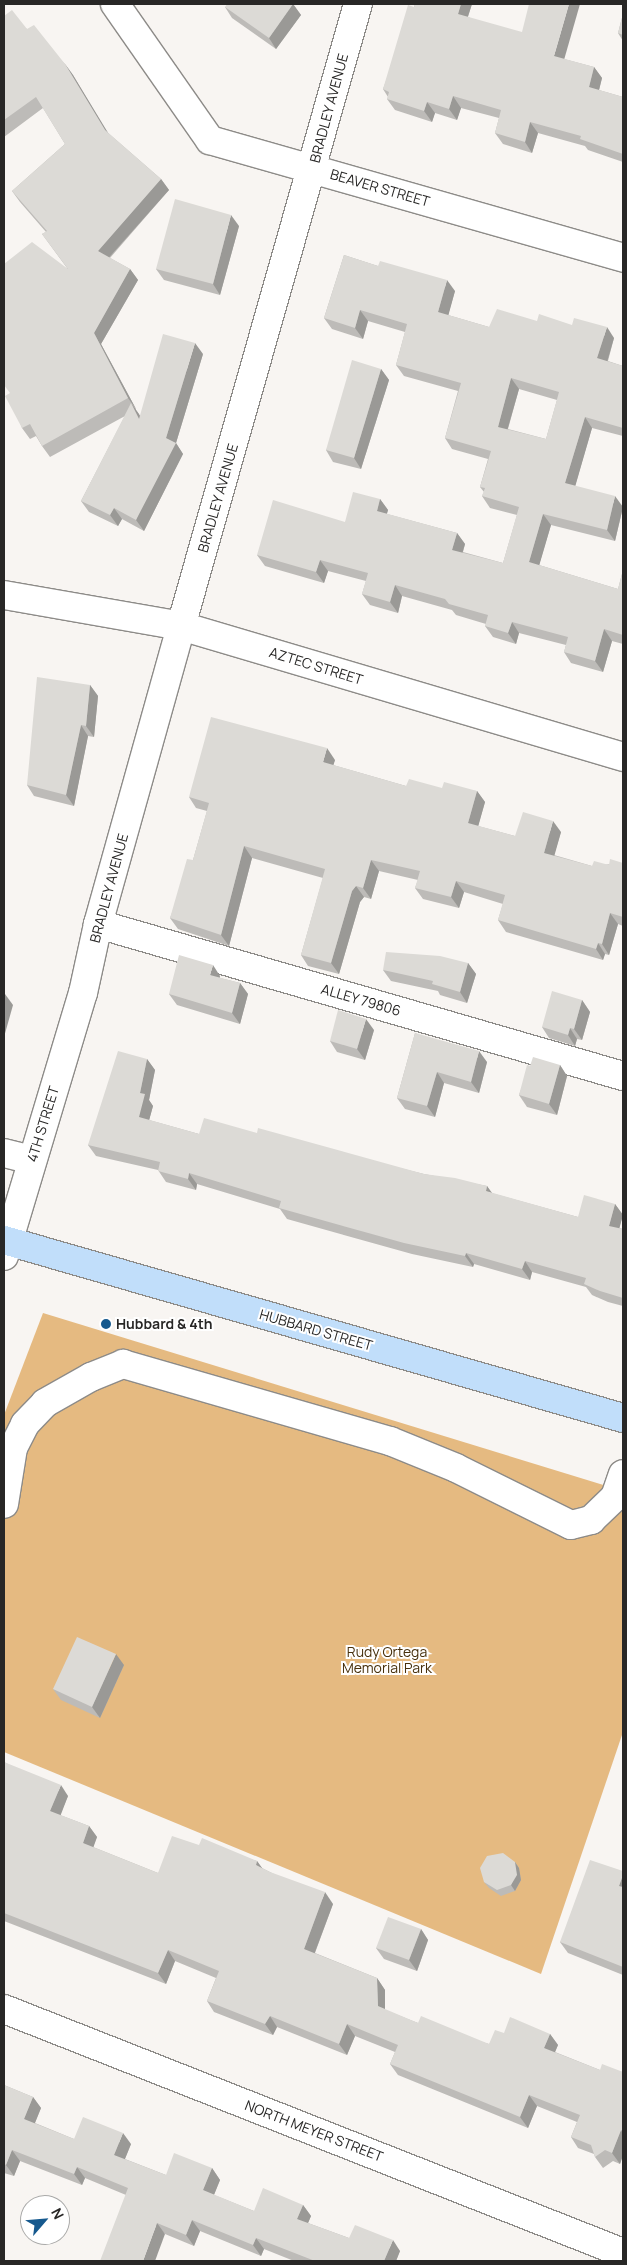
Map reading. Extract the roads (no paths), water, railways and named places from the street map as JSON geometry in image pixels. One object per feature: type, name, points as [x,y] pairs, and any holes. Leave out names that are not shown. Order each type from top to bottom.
[{"type":"main road","name":"HUBBARD STREET","points":[[5,1246],[623,1418]]},
{"type":"street","name":"BEAVER STREET","points":[[115,4],[210,140],[623,258]]},
{"type":"street","name":"BRADLEY AVENUE","points":[[83,993],[98,924],[358,4]]},
{"type":"street","name":"AZTEC STREET","points":[[4,595],[181,626],[623,758]]},
{"type":"street","name":"ALLEY 79806","points":[[98,924],[623,1076]]},
{"type":"street","name":"4TH STREET","points":[[5,1246],[83,993]]},
{"type":"street","points":[[4,1152],[32,1160]]},
{"type":"street","points":[[4,1504],[13,1448],[26,1424],[44,1404],[91,1377],[123,1364],[390,1441],[456,1468],[571,1525],[591,1520],[615,1498],[623,1474]]},
{"type":"street","name":"NORTH MEYER STREET","points":[[4,2008],[623,2252]]},
{"type":"place","name":"Hubbard & 4th","points":[[106,1324]]},
{"type":"park label","name":"Rudy Ortega Memorial Park","points":[[387,1660]]}]
